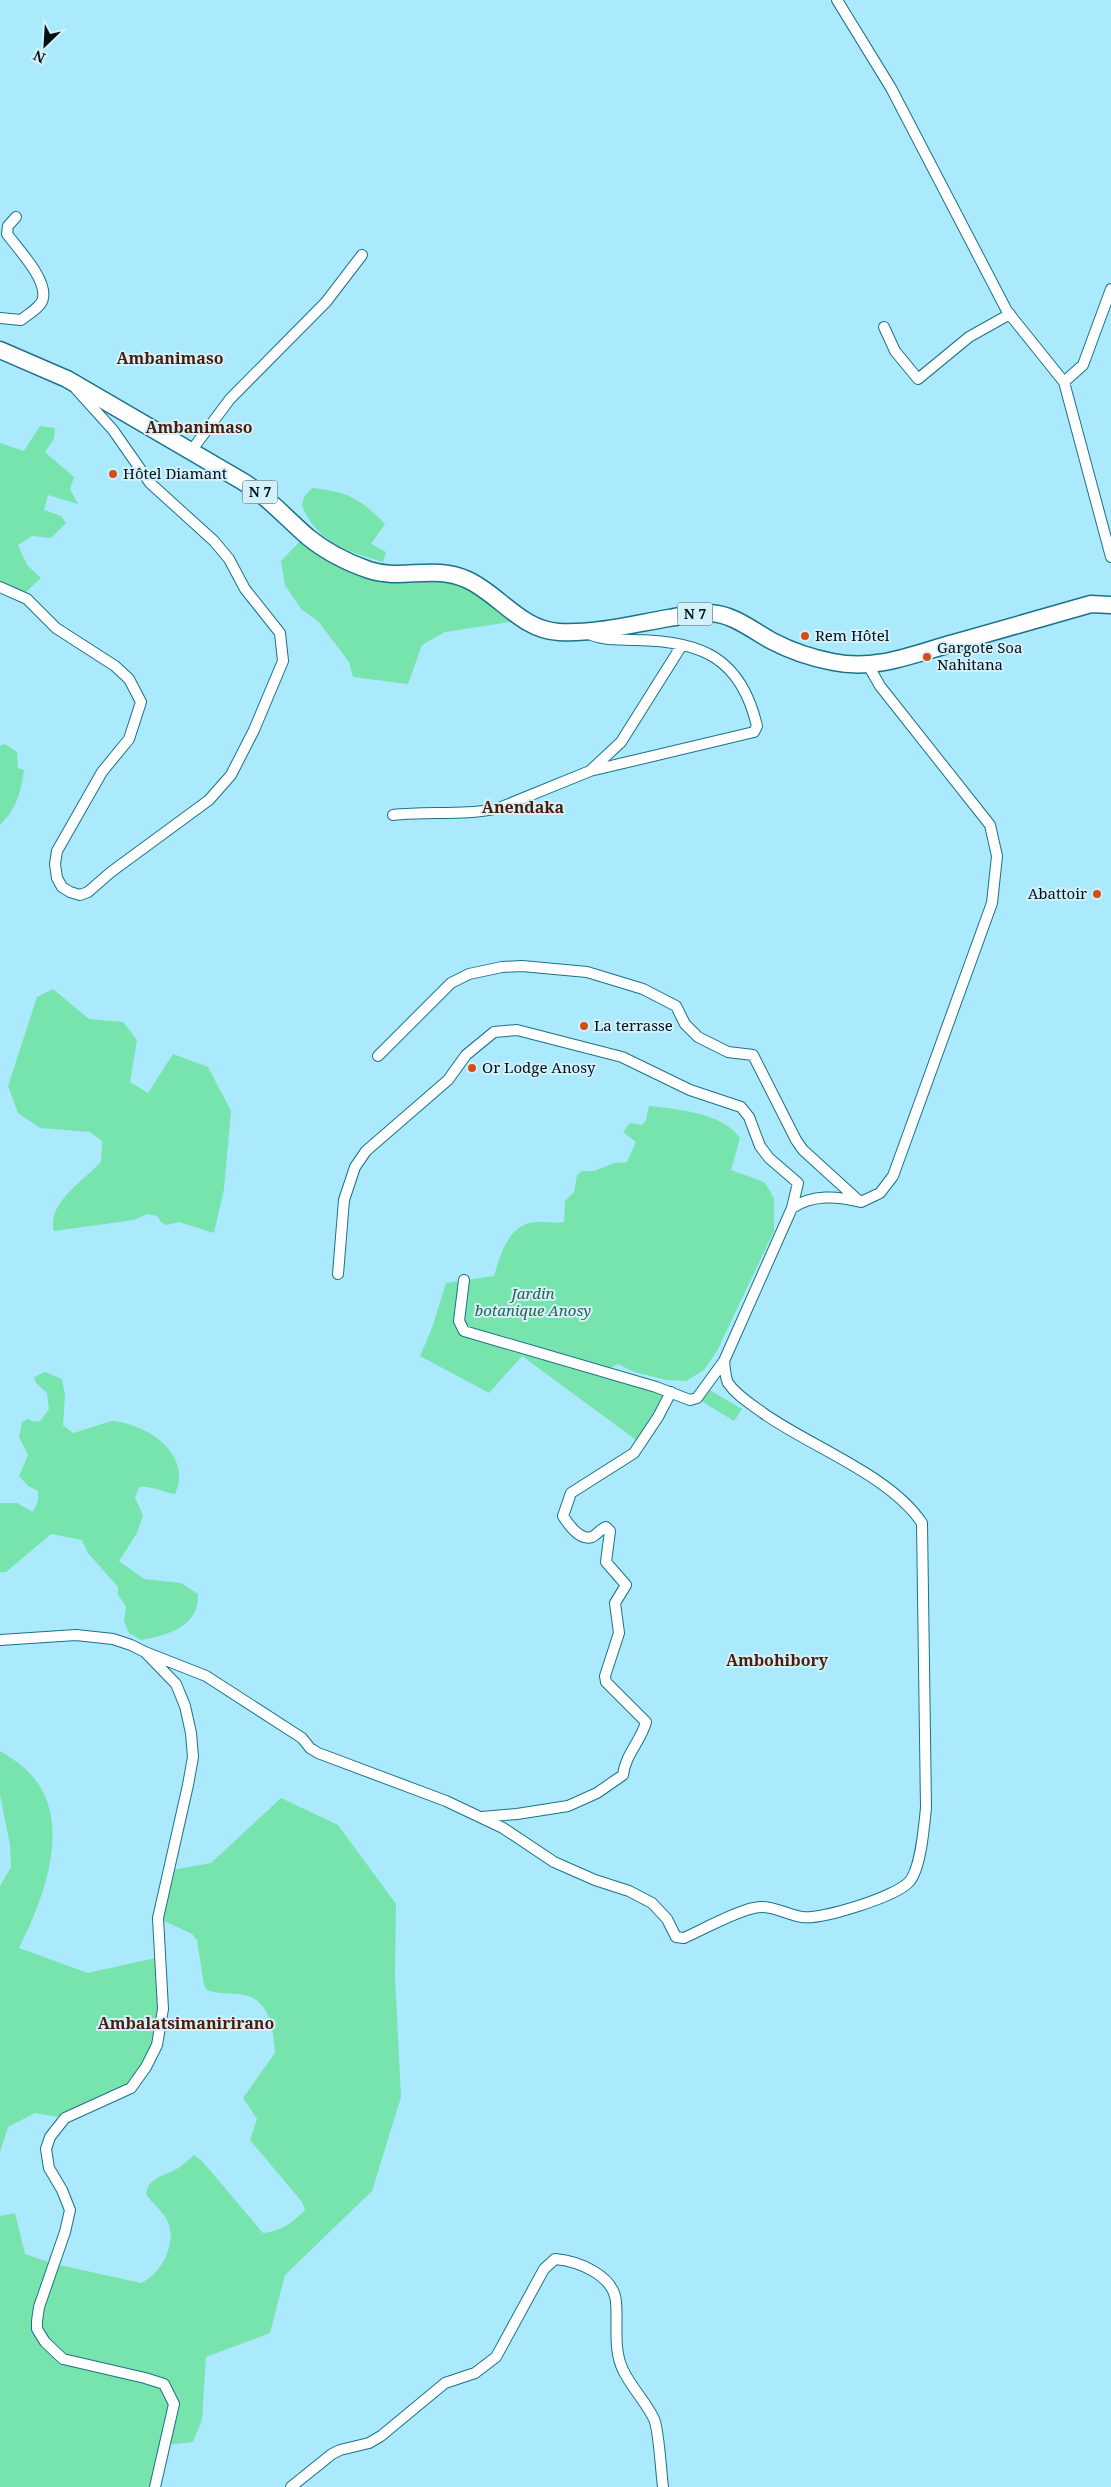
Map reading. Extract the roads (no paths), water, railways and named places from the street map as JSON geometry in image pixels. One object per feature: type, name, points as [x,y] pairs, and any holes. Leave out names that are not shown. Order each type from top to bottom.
[{"type":"main road","name":"N 7","points":[[0,350],[67,379],[261,492],[310,538],[342,558],[372,571],[388,574],[432,571],[453,573],[472,582],[516,615],[536,626],[557,632],[585,631],[708,612],[733,618],[774,642],[806,656],[846,665],[868,665],[908,658],[938,647],[1091,604],[1111,605]]},
{"type":"street","points":[[837,0],[891,88],[1010,314],[1064,382],[1111,557]]},
{"type":"street","points":[[0,318],[21,320],[41,304],[44,297],[40,278],[7,234],[8,226],[16,217]]},
{"type":"street","points":[[191,451],[230,399],[326,302],[362,255]]},
{"type":"street","points":[[1064,382],[1083,365],[1111,290]]},
{"type":"street","points":[[884,327],[895,351],[918,379],[970,337],[1010,314]]},
{"type":"street","points":[[0,587],[28,599],[56,628],[115,666],[129,679],[141,702],[129,739],[102,772],[57,851],[55,864],[57,878],[62,887],[80,895],[88,892],[111,872],[208,800],[231,775],[254,730],[282,661],[280,632],[245,589],[229,559],[214,541],[150,484],[113,430],[67,379]]},
{"type":"street","points":[[393,815],[425,812],[484,812],[499,808],[590,771],[754,732],[757,726],[746,692],[734,672],[719,658],[706,651],[659,640],[601,638],[585,631]]},
{"type":"street","points":[[590,771],[621,742],[682,645]]},
{"type":"street","points":[[792,1208],[804,1200],[838,1196],[861,1202],[880,1193],[893,1176],[992,903],[997,856],[990,825],[880,686],[868,665]]},
{"type":"street","points":[[378,1056],[451,983],[469,974],[516,966],[587,972],[643,989],[676,1006],[685,1024],[698,1037],[728,1052],[753,1055],[803,1150],[861,1202]]},
{"type":"street","points":[[338,1274],[344,1200],[355,1167],[366,1151],[448,1080],[466,1055],[494,1032],[517,1030],[622,1057],[690,1090],[741,1107],[749,1117],[760,1146],[769,1158],[798,1184],[792,1208],[724,1361],[697,1398],[690,1400],[671,1392],[464,1331],[459,1321],[464,1280]]},
{"type":"street","points":[[0,1640],[76,1635],[113,1638],[206,1676],[302,1738],[310,1748],[318,1753],[446,1802],[503,1828],[554,1862],[595,1880],[630,1891],[652,1903],[667,1919],[676,1937],[684,1938],[753,1908],[771,1907],[803,1917],[831,1915],[900,1889],[910,1881],[924,1831],[926,1808],[922,1523],[911,1506],[870,1477],[773,1420],[738,1395],[727,1381],[724,1361]]},
{"type":"street","points":[[478,1817],[517,1814],[568,1806],[596,1793],[623,1775],[624,1765],[644,1733],[646,1722],[606,1682],[606,1676],[619,1633],[615,1603],[626,1585],[606,1562],[610,1531],[606,1527],[592,1537],[584,1536],[570,1528],[563,1516],[571,1493],[634,1453],[658,1417],[671,1392]]},
{"type":"street","points":[[146,1652],[176,1684],[189,1724],[193,1757],[158,1918],[163,2009],[157,2045],[146,2067],[131,2088],[65,2118],[50,2137],[46,2149],[48,2168],[62,2190],[70,2210],[65,2232],[40,2307],[37,2329],[45,2342],[63,2359],[164,2384],[174,2404],[155,2487]]},
{"type":"street","points":[[291,2487],[332,2454],[340,2450],[369,2443],[381,2436],[445,2383],[475,2373],[496,2357],[544,2268],[555,2259],[578,2262],[592,2270],[602,2277],[616,2300],[617,2350],[623,2370],[654,2420],[663,2487]]},
{"type":"place","name":"Hôtel Diamant","points":[[113,474]]},
{"type":"place","name":"Rem Hôtel","points":[[805,636]]},
{"type":"place","name":"Gargote Soa Nahitana","points":[[927,657]]},
{"type":"place","name":"Abattoir","points":[[1097,894]]},
{"type":"place","name":"La terrasse","points":[[584,1026]]},
{"type":"place","name":"Or Lodge Anosy","points":[[472,1068]]},
{"type":"district","name":"Ambanimaso","points":[[170,358]]},
{"type":"district","name":"Ambanimaso","points":[[199,427]]},
{"type":"district","name":"Anendaka","points":[[523,807]]},
{"type":"district","name":"Ambohibory","points":[[777,1660]]},
{"type":"district","name":"Ambalatsimanirirano","points":[[186,2023]]},
{"type":"park label","name":"Jardin botanique Anosy","points":[[533,1302]]}]
